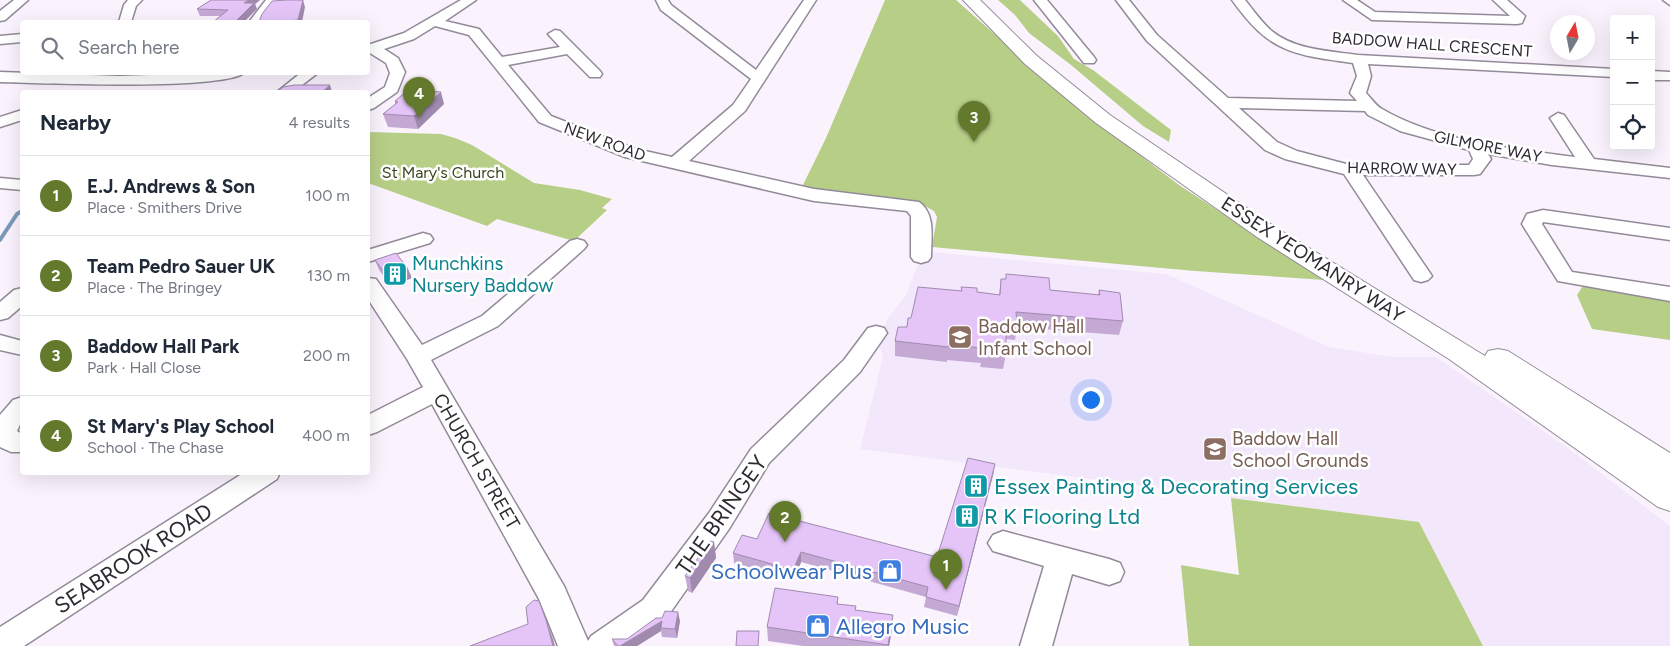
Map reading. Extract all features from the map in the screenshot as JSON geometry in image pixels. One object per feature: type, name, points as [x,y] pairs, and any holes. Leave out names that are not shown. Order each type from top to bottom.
[{"type":"main road","name":"ESSEX YEOMANRY WAY","points":[[971,0],[1032,60],[1103,119],[1266,232],[1459,352],[1670,498]]},
{"type":"main road","name":"ESSEX YEOMANRY WAY","points":[[988,0],[1061,69],[1127,120],[1309,241],[1543,386],[1670,469]]},
{"type":"street","points":[[126,20],[130,5],[136,0]]},
{"type":"street","points":[[257,20],[273,0]]},
{"type":"street","points":[[370,48],[409,36],[470,0]]},
{"type":"street","points":[[662,0],[666,6],[753,75],[759,76]]},
{"type":"street","points":[[675,164],[730,118],[810,0]]},
{"type":"street","points":[[1040,0],[1088,60]]},
{"type":"street","name":"HARROW WAY","points":[[1122,0],[1152,38],[1271,146],[1291,155],[1350,170],[1474,170],[1482,159],[1476,147]]},
{"type":"street","name":"BADDOW HALL CRESCENT","points":[[1238,0],[1269,36],[1279,42],[1322,54],[1358,59],[1610,73]]},
{"type":"street","points":[[1349,0],[1372,16],[1517,20],[1518,16],[1499,0]]},
{"type":"street","points":[[0,5],[19,2]]},
{"type":"street","points":[[0,16],[19,2]]},
{"type":"street","name":"NEW ROAD","points":[[434,22],[474,32],[545,119],[631,154],[814,195],[912,206],[919,211],[921,216],[922,258]]},
{"type":"street","points":[[555,34],[595,74]]},
{"type":"street","points":[[0,40],[20,38]]},
{"type":"street","points":[[370,48],[393,61],[394,69],[398,72],[392,89],[370,105]]},
{"type":"street","points":[[500,62],[569,49]]},
{"type":"street","points":[[1224,103],[1364,106],[1358,93],[1365,78],[1364,69],[1358,59]]},
{"type":"street","points":[[0,77],[83,80],[195,75]]},
{"type":"street","points":[[239,89],[241,75]]},
{"type":"street","points":[[287,90],[308,75]]},
{"type":"street","points":[[1655,75],[1670,76]]},
{"type":"street","points":[[66,90],[83,80]]},
{"type":"street","name":"GILMORE WAY","points":[[1364,106],[1383,118],[1414,131],[1476,147],[1588,164],[1670,173]]},
{"type":"street","points":[[0,122],[20,117]]},
{"type":"street","points":[[1556,121],[1588,164]]},
{"type":"street","points":[[1350,170],[1421,276]]},
{"type":"street","points":[[0,183],[20,185]]},
{"type":"street","points":[[1670,234],[1543,216],[1534,218],[1532,224],[1565,277],[1670,294]]},
{"type":"street","points":[[370,255],[423,239]]},
{"type":"street","points":[[418,357],[490,321],[574,255]]},
{"type":"street","name":"CHURCH STREET","points":[[370,287],[418,357],[549,588],[574,646]]},
{"type":"street","points":[[0,313],[20,297]]},
{"type":"street","name":"THE BRINGEY","points":[[602,646],[654,610],[719,521],[760,456],[852,366],[876,334]]},
{"type":"street","points":[[370,425],[436,391]]},
{"type":"street","points":[[20,408],[13,414],[3,433],[11,442],[20,443]]},
{"type":"street","name":"SEABROOK ROAD","points":[[0,644],[262,475]]},
{"type":"street","points":[[1003,543],[1109,572]]},
{"type":"street","points":[[1036,646],[1061,559]]},
{"type":"shaded area","name":"Baddow Hall School Grounds","points":[[931,252],[1166,274],[1329,347],[1393,357],[1436,357],[1568,448],[1670,526],[1670,646],[1483,646],[1419,522],[860,449],[883,356],[879,345],[887,319],[906,295],[920,259]]},
{"type":"green space","points":[[885,0],[956,0],[1077,107],[1179,185],[1324,280],[1195,271],[932,247],[937,217],[934,211],[918,202],[802,187],[826,138]]},
{"type":"green space","points":[[998,0],[1020,0],[1058,36],[1074,59],[1093,70],[1171,130],[1169,142],[1143,126],[1071,65],[1029,33],[1015,15]]},
{"type":"green space","name":"St Mary's Church","points":[[370,132],[441,134],[472,145],[534,183],[580,190],[612,199],[602,208],[607,210],[574,241],[497,219],[487,226],[370,184]]},
{"type":"green space","points":[[1586,281],[1670,294],[1670,340],[1592,329],[1577,295]]},
{"type":"green space","points":[[1231,498],[1419,522],[1483,646],[1189,646],[1181,565],[1239,575]]},
{"type":"building","points":[[211,0],[249,0],[244,3],[254,3],[237,20],[216,20],[228,10],[197,9]]},
{"type":"building","points":[[303,0],[298,20],[260,20],[272,1]]},
{"type":"building","points":[[294,85],[330,85],[324,90],[279,90],[283,87]]},
{"type":"building","points":[[408,90],[441,92],[414,116],[383,114],[398,102],[395,101]]},
{"type":"building","points":[[396,253],[408,269],[387,276],[375,260]]},
{"type":"building","points":[[1006,274],[1049,278],[1050,290],[1100,295],[1099,290],[1120,293],[1123,321],[1016,312],[1017,325],[1006,324],[1006,354],[982,352],[983,348],[949,345],[948,347],[895,341],[898,327],[907,327],[908,318],[911,318],[918,287],[962,291],[961,287],[977,288],[977,292],[1000,295],[1001,279],[1006,279]]},
{"type":"building","points":[[968,458],[995,464],[959,606],[926,597],[928,587],[801,552],[793,570],[733,553],[742,535],[757,539],[769,513],[937,557]]},
{"type":"building","points":[[710,541],[714,542],[690,578],[685,576]]},
{"type":"building","points":[[775,588],[838,597],[837,604],[856,606],[855,610],[893,615],[888,645],[767,627]]},
{"type":"building","points":[[534,600],[539,601],[553,646],[470,646],[528,624],[526,607]]},
{"type":"building","points":[[665,611],[678,612],[675,629],[661,628],[662,621],[620,646],[612,639],[627,639],[656,618],[662,618]]},
{"type":"building","points":[[737,631],[759,631],[758,646],[736,646]]},
{"type":"waterway","points":[[0,240],[20,212]]},
{"type":"place","name":"St Mary's Play School","points":[[419,118]]},
{"type":"place","name":"Baddow Hall Park","points":[[974,142]]},
{"type":"place","name":"Munchkins Nursery Baddow","points":[[395,274]]},
{"type":"place","name":"Baddow Hall Infant School","points":[[960,337]]},
{"type":"place","name":"Baddow Hall School Grounds","points":[[1215,449]]},
{"type":"place","name":"Essex Painting & Decorating Services","points":[[976,486]]},
{"type":"place","name":"R K Flooring Ltd","points":[[967,516]]},
{"type":"place","name":"Team Pedro Sauer UK","points":[[785,542]]},
{"type":"place","name":"Schoolwear Plus","points":[[890,571]]},
{"type":"place","name":"E.J. Andrews & Son","points":[[946,590]]},
{"type":"place","name":"Allegro Music","points":[[818,626]]}]
